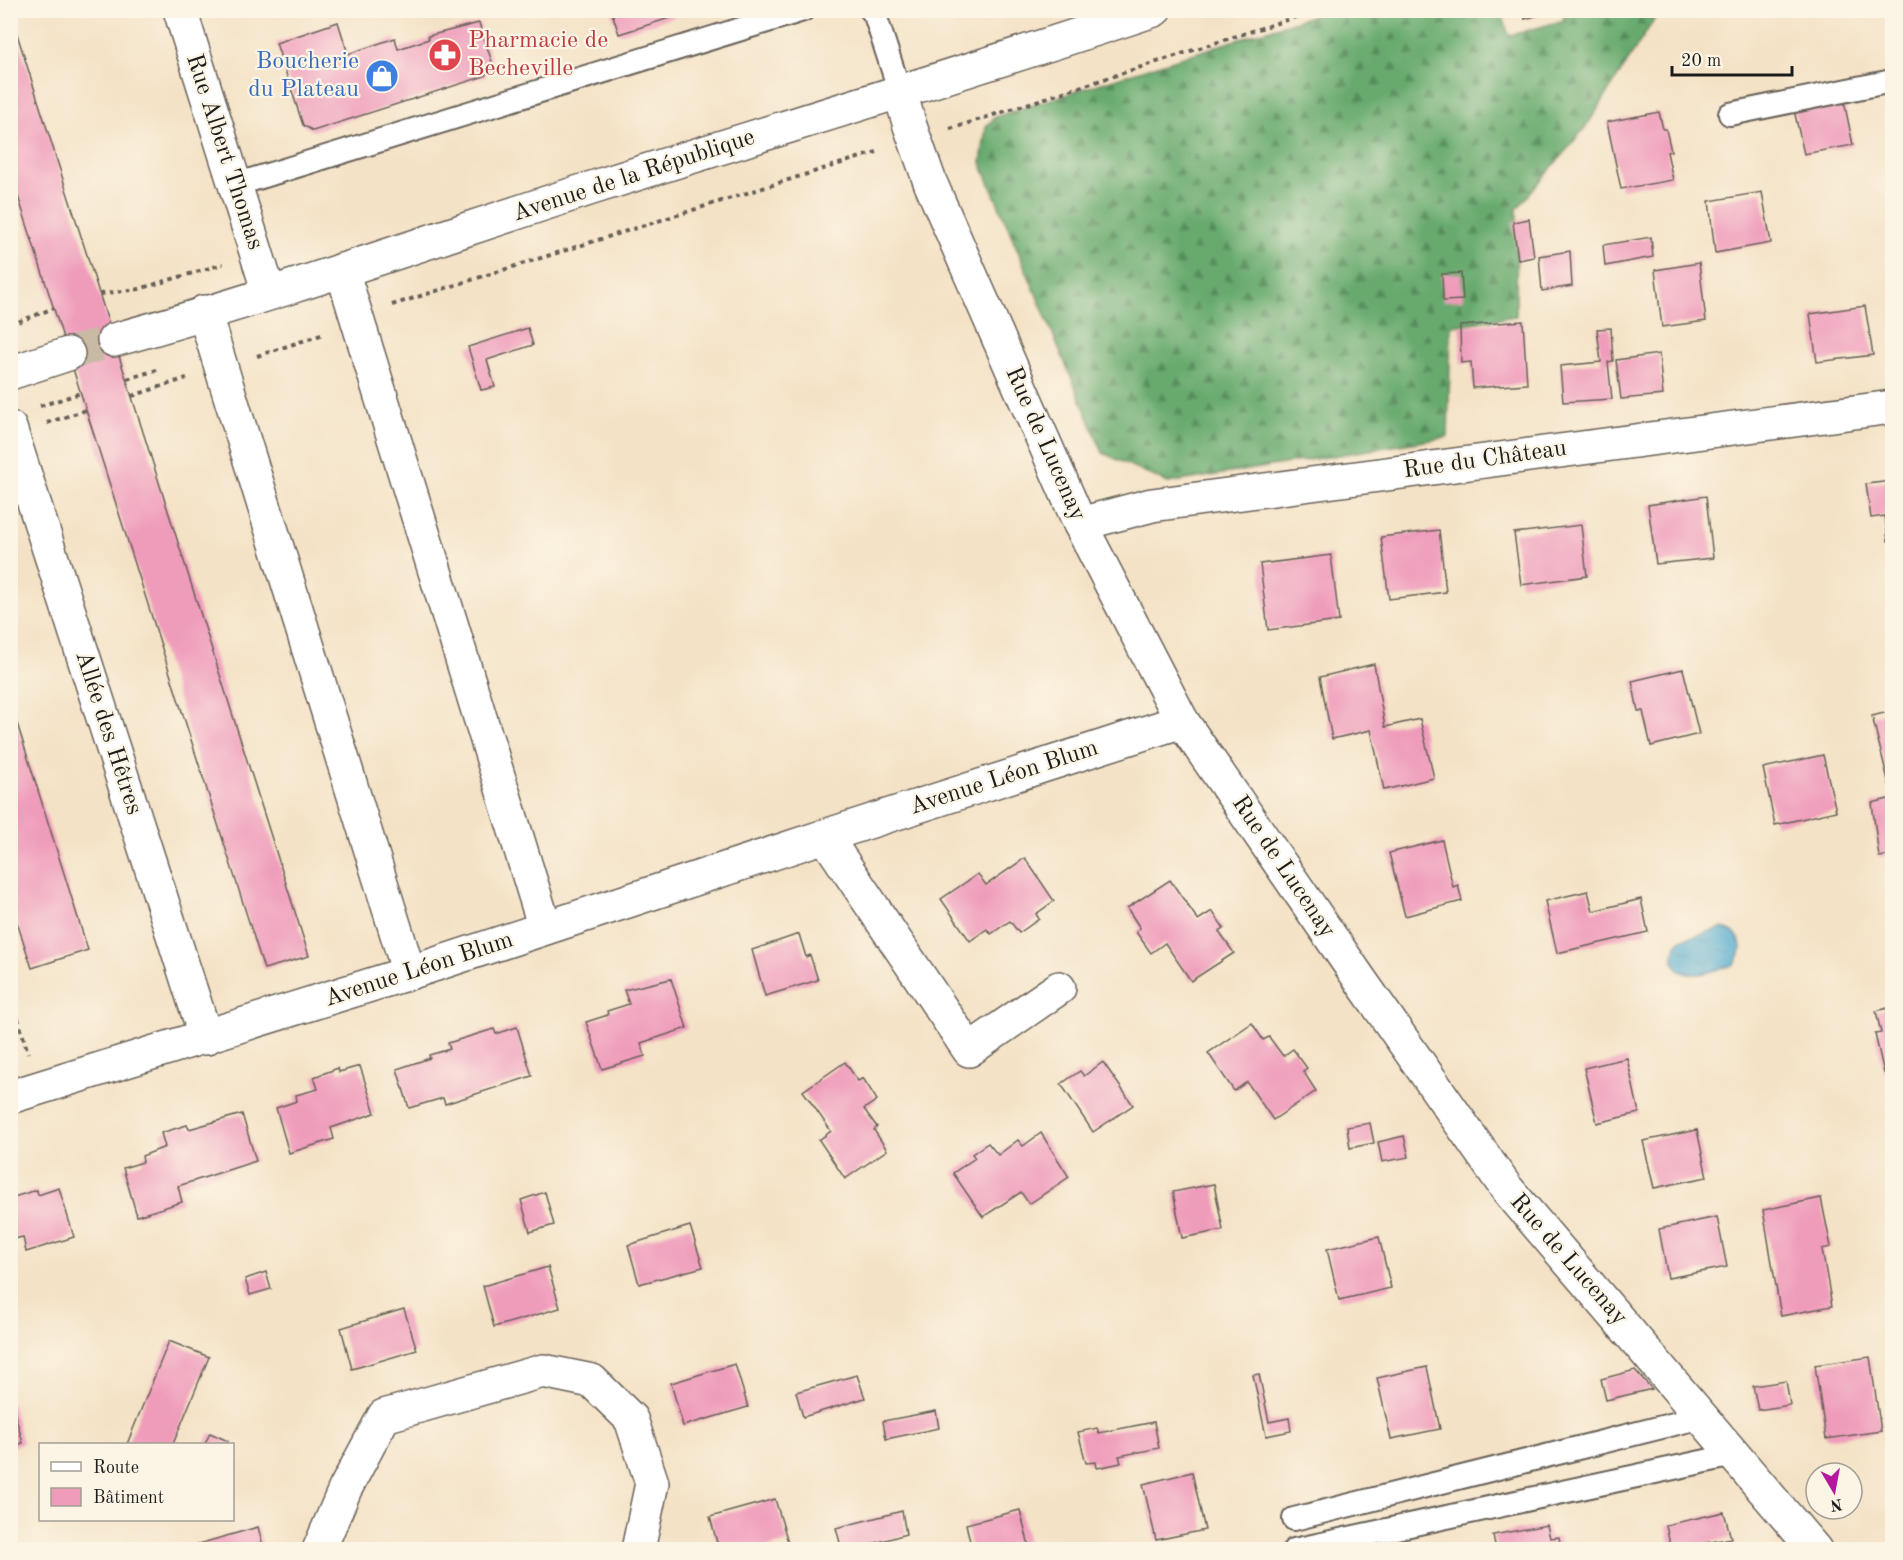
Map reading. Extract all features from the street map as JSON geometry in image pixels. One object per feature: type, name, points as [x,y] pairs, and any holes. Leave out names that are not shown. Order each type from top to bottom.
[{"type":"street","name":"Rue Albert Thomas","points":[[180,10],[269,293]]},
{"type":"street","name":"Avenue de la République","points":[[114,340],[342,270],[1154,10]]},
{"type":"street","name":"Rue de Lucenay","points":[[900,92],[930,182],[1080,524],[1182,721],[1507,1189],[1815,1550]]},
{"type":"street","points":[[342,270],[545,928]]},
{"type":"street","points":[[204,312],[409,973]]},
{"type":"street","points":[[10,373],[68,354]]},
{"type":"street","name":"Rue du Château","points":[[1080,524],[1152,505],[1893,407]]},
{"type":"street","name":"Allée des Hêtres","points":[[21,418],[206,1038]]},
{"type":"street","name":"Avenue Léon Blum","points":[[24,1093],[409,973],[1182,721]]},
{"type":"street","points":[[825,836],[969,1050],[1059,988]]},
{"type":"street","points":[[320,1550],[345,1489],[384,1416],[543,1371],[592,1381],[631,1419],[652,1482],[638,1550]]},
{"type":"lane","points":[[235,184],[803,10]]},
{"type":"lane","points":[[871,10],[875,15],[900,92]]},
{"type":"lane","points":[[1730,114],[1893,81]]},
{"type":"lane","points":[[1294,1519],[1702,1417]]},
{"type":"lane","points":[[1294,1550],[1734,1455]]},
{"type":"path","points":[[132,396],[358,322],[386,307],[1317,10]]},
{"type":"path","points":[[100,294],[139,289],[257,256]]},
{"type":"path","points":[[10,326],[54,308]]},
{"type":"path","points":[[21,418],[81,393]]},
{"type":"path","points":[[10,992],[24,1093]]},
{"type":"green space","points":[[1327,11],[1501,11],[1509,36],[1564,20],[1563,11],[1675,11],[1655,18],[1588,124],[1517,209],[1516,316],[1451,326],[1448,437],[1168,483],[1103,453],[981,163],[986,127],[995,117]]},
{"type":"water","points":[[1722,928],[1734,933],[1740,942],[1740,954],[1733,965],[1700,974],[1684,973],[1678,969],[1673,955],[1680,940]]},
{"type":"building","points":[[611,10],[692,10],[692,11],[619,34]]},
{"type":"building","points":[[1522,10],[1553,10],[1553,11],[1525,19]]},
{"type":"building","points":[[10,12],[309,956],[264,969],[10,171]]},
{"type":"building","points":[[338,22],[348,54],[395,38],[398,49],[429,39],[428,36],[479,23],[492,62],[485,76],[313,131],[303,125],[276,43]]},
{"type":"building","points":[[1844,101],[1853,145],[1804,154],[1794,110]]},
{"type":"building","points":[[1659,112],[1671,151],[1667,152],[1673,180],[1621,189],[1607,122]]},
{"type":"building","points":[[1762,192],[1771,243],[1715,253],[1709,201]]},
{"type":"building","points":[[1529,219],[1534,257],[1518,260],[1513,222]]},
{"type":"building","points":[[1651,237],[1653,257],[1605,266],[1603,245]]},
{"type":"building","points":[[1570,251],[1572,286],[1542,291],[1539,256]]},
{"type":"building","points":[[1699,263],[1706,321],[1662,327],[1655,270]]},
{"type":"building","points":[[1461,273],[1463,300],[1443,301],[1442,274]]},
{"type":"building","points":[[1865,306],[1873,355],[1817,362],[1810,314]]},
{"type":"building","points":[[1523,321],[1527,384],[1473,388],[1471,362],[1461,363],[1460,326]]},
{"type":"building","points":[[528,328],[533,345],[487,360],[495,387],[481,390],[468,347]]},
{"type":"building","points":[[1611,328],[1613,361],[1608,362],[1612,399],[1563,402],[1560,366],[1601,362],[1597,329]]},
{"type":"building","points":[[1659,354],[1663,395],[1621,399],[1616,360]]},
{"type":"building","points":[[1892,481],[1892,540],[1888,541],[1885,516],[1871,518],[1866,484]]},
{"type":"building","points":[[1706,496],[1713,558],[1656,564],[1648,505]]},
{"type":"building","points":[[1581,525],[1587,576],[1521,585],[1514,533]]},
{"type":"building","points":[[1439,530],[1446,592],[1389,599],[1381,537]]},
{"type":"building","points":[[1331,555],[1339,621],[1268,630],[1260,564]]},
{"type":"building","points":[[1374,664],[1385,727],[1420,719],[1434,778],[1384,790],[1371,730],[1332,739],[1320,677]]},
{"type":"building","points":[[1683,669],[1699,734],[1651,746],[1643,711],[1638,711],[1632,681]]},
{"type":"building","points":[[11,704],[88,950],[32,968],[10,901]]},
{"type":"building","points":[[1892,711],[1892,796],[1872,716]]},
{"type":"building","points":[[1823,755],[1836,811],[1775,825],[1763,768]]},
{"type":"building","points":[[1892,798],[1892,855],[1879,857],[1872,803]]},
{"type":"building","points":[[1442,840],[1453,887],[1458,885],[1462,901],[1405,916],[1389,853]]},
{"type":"building","points":[[1025,858],[1054,901],[1036,914],[1039,919],[1019,933],[1010,921],[991,934],[987,929],[970,941],[941,899],[978,874],[986,885]]},
{"type":"building","points":[[1170,880],[1198,920],[1212,911],[1224,928],[1219,932],[1234,953],[1191,981],[1165,943],[1151,953],[1136,932],[1140,928],[1127,908]]},
{"type":"building","points":[[1588,891],[1593,911],[1641,899],[1648,932],[1557,953],[1545,901]]},
{"type":"building","points":[[799,934],[806,957],[810,955],[818,980],[765,996],[752,950]]},
{"type":"building","points":[[671,979],[687,1028],[641,1043],[645,1056],[602,1069],[586,1022],[608,1015],[607,1011],[629,1004],[624,990]]},
{"type":"building","points":[[1892,1007],[1892,1070],[1884,1073],[1875,1034],[1881,1033],[1876,1011]]},
{"type":"building","points":[[1252,1023],[1263,1040],[1269,1037],[1283,1056],[1293,1049],[1307,1068],[1303,1071],[1316,1091],[1273,1120],[1247,1082],[1234,1091],[1208,1053]]},
{"type":"building","points":[[517,1027],[532,1076],[445,1104],[443,1098],[409,1108],[397,1069],[430,1058],[429,1055],[450,1049],[448,1043],[494,1029],[496,1034]]},
{"type":"building","points":[[1627,1058],[1639,1113],[1597,1123],[1584,1068]]},
{"type":"building","points":[[845,1062],[858,1081],[863,1078],[877,1100],[864,1109],[877,1127],[874,1130],[887,1150],[845,1179],[819,1140],[831,1131],[803,1091]]},
{"type":"building","points":[[1103,1062],[1133,1105],[1093,1132],[1061,1084],[1080,1071],[1084,1076]]},
{"type":"building","points":[[360,1066],[375,1113],[331,1128],[334,1139],[289,1153],[276,1108],[297,1101],[296,1095],[318,1089],[314,1077],[338,1068],[339,1072]]},
{"type":"building","points":[[242,1114],[256,1161],[178,1186],[182,1202],[137,1216],[123,1168],[143,1162],[142,1156],[165,1147],[161,1133],[187,1125],[189,1129]]},
{"type":"building","points":[[1370,1123],[1374,1143],[1350,1148],[1347,1127]]},
{"type":"building","points":[[1697,1130],[1707,1177],[1654,1188],[1643,1141]]},
{"type":"building","points":[[1041,1133],[1069,1177],[1029,1204],[1021,1192],[983,1217],[953,1173],[975,1158],[972,1154],[988,1143],[998,1155],[1018,1140],[1023,1146]]},
{"type":"building","points":[[1404,1136],[1409,1157],[1382,1162],[1378,1142]]},
{"type":"building","points":[[1214,1184],[1223,1230],[1182,1238],[1173,1192]]},
{"type":"building","points":[[59,1188],[74,1237],[26,1252],[23,1237],[10,1240],[10,1198],[37,1190],[38,1195]]},
{"type":"building","points":[[545,1192],[554,1225],[530,1232],[521,1200]]},
{"type":"building","points":[[1821,1198],[1831,1247],[1822,1249],[1832,1306],[1781,1316],[1763,1210]]},
{"type":"building","points":[[1717,1217],[1727,1267],[1668,1278],[1659,1229]]},
{"type":"building","points":[[690,1226],[703,1267],[639,1284],[628,1245]]},
{"type":"building","points":[[1379,1237],[1391,1288],[1339,1300],[1327,1249]]},
{"type":"building","points":[[548,1267],[560,1308],[494,1327],[483,1286]]},
{"type":"building","points":[[266,1272],[271,1289],[250,1295],[245,1279]]},
{"type":"building","points":[[404,1309],[417,1350],[352,1369],[341,1328]]},
{"type":"building","points":[[169,1341],[209,1357],[173,1443],[127,1443]]},
{"type":"building","points":[[1870,1357],[1881,1431],[1826,1439],[1815,1365]]},
{"type":"building","points":[[735,1364],[748,1407],[683,1426],[671,1383]]},
{"type":"building","points":[[1427,1367],[1440,1429],[1391,1439],[1377,1378]]},
{"type":"building","points":[[1635,1370],[1652,1389],[1606,1400],[1601,1379]]},
{"type":"building","points":[[1259,1374],[1269,1422],[1289,1418],[1291,1431],[1266,1436],[1253,1375]]},
{"type":"building","points":[[857,1375],[865,1398],[803,1417],[796,1392]]},
{"type":"building","points":[[1786,1381],[1790,1405],[1758,1410],[1753,1386]]},
{"type":"building","points":[[12,1404],[23,1443],[10,1447],[10,1405]]},
{"type":"building","points":[[936,1411],[939,1428],[886,1439],[883,1421]]},
{"type":"building","points":[[1154,1422],[1159,1448],[1119,1456],[1121,1463],[1097,1468],[1096,1462],[1086,1463],[1078,1432],[1097,1428],[1099,1433]]},
{"type":"building","points":[[210,1433],[228,1441],[227,1443],[205,1443]]},
{"type":"building","points":[[1192,1472],[1205,1530],[1156,1540],[1143,1484]]},
{"type":"building","points":[[775,1499],[788,1542],[759,1550],[719,1550],[710,1517]]},
{"type":"building","points":[[1020,1510],[1030,1550],[972,1550],[966,1524]]},
{"type":"building","points":[[902,1511],[906,1534],[852,1550],[842,1550],[836,1528]]},
{"type":"building","points":[[1724,1512],[1731,1538],[1671,1550],[1666,1525]]},
{"type":"building","points":[[1547,1525],[1550,1538],[1559,1537],[1561,1550],[1496,1550],[1493,1535]]},
{"type":"building","points":[[258,1527],[264,1550],[196,1550],[195,1545]]},
{"type":"tunnel","points":[[68,354],[114,340]]},
{"type":"place","name":"Pharmacie de Becheville","points":[[445,55]]},
{"type":"place","name":"Boucherie du Plateau","points":[[382,76]]}]
